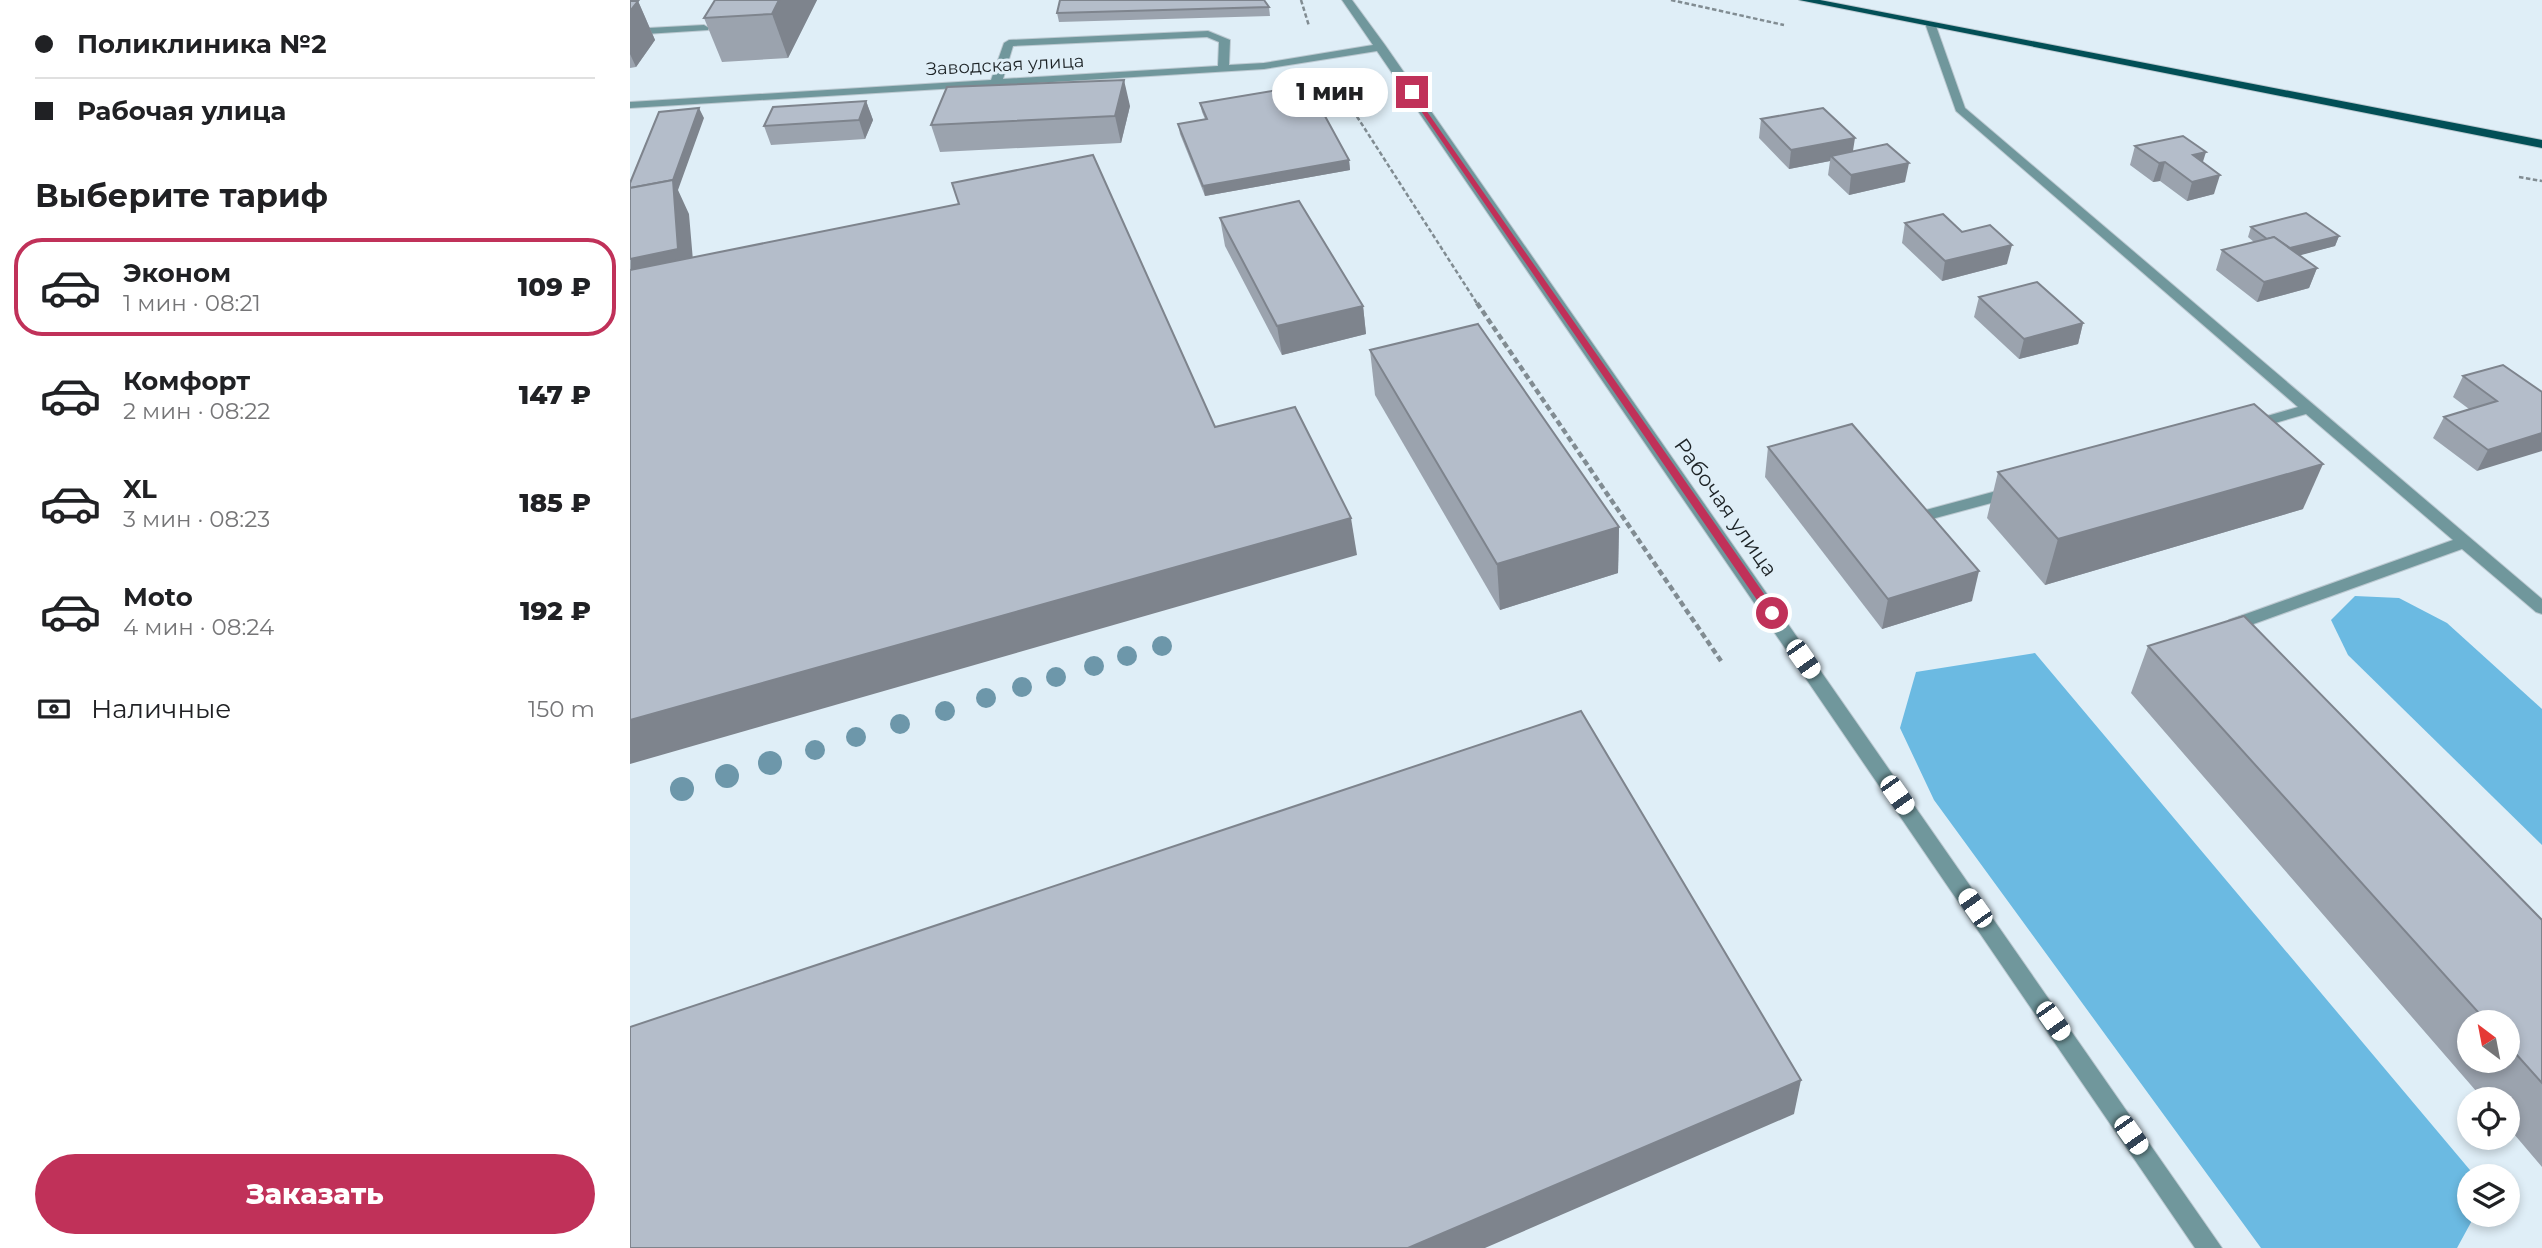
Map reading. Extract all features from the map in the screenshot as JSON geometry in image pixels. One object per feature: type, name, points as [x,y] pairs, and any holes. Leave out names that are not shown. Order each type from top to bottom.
[{"type":"main road","points":[[1804,0],[2542,144]]},
{"type":"street","name":"Рабочая улица","points":[[1347,0],[2210,1248]]},
{"type":"street","points":[[1931,26],[1960,109],[2542,608]]},
{"type":"street","points":[[630,32],[704,28]]},
{"type":"street","points":[[996,83],[1009,43],[1208,34],[1225,40],[1223,69]]},
{"type":"street","name":"Заводская улица","points":[[630,105],[1223,69],[1319,58],[1381,47]]},
{"type":"street","points":[[2232,430],[2311,408]]},
{"type":"street","points":[[1917,518],[2035,485]]},
{"type":"street","points":[[2255,644],[2235,624],[2465,542]]},
{"type":"path","points":[[1301,0],[1319,58],[1454,270],[1721,661]]},
{"type":"shaded area","points":[[2355,596],[2399,598],[2447,623],[2542,709],[2542,845],[2348,655],[2331,620]]},
{"type":"shaded area","points":[[2035,653],[2465,1164],[2457,1164],[2457,1227],[2468,1227],[2457,1248],[2261,1248],[1934,800],[1900,728],[1916,672]]},
{"type":"building","points":[[715,0],[779,0],[772,14],[704,18]]},
{"type":"building","points":[[1060,0],[1264,0],[1269,7],[1057,13]]},
{"type":"building","points":[[630,1],[638,1],[630,11]]},
{"type":"building","points":[[1124,80],[1115,116],[931,125],[947,87]]},
{"type":"building","points":[[1308,85],[1349,160],[1203,186],[1178,124],[1207,119],[1200,103]]},
{"type":"building","points":[[866,101],[859,120],[764,126],[773,107]]},
{"type":"building","points":[[699,108],[673,180],[630,188],[659,112]]},
{"type":"building","points":[[1823,108],[1855,138],[1791,150],[1761,119]]},
{"type":"building","points":[[2183,136],[2206,152],[2193,155],[2220,175],[2192,182],[2165,162],[2159,163],[2135,146]]},
{"type":"building","points":[[1887,144],[1909,163],[1851,175],[1831,156]]},
{"type":"building","points":[[1093,155],[1215,427],[1295,407],[1351,518],[630,720],[630,270],[959,204],[952,183]]},
{"type":"building","points":[[673,180],[678,249],[630,259],[630,188]]},
{"type":"building","points":[[1299,201],[1363,306],[1277,326],[1220,218]]},
{"type":"building","points":[[2306,213],[2339,236],[2290,248],[2274,237],[2267,239],[2251,227]]},
{"type":"building","points":[[1943,214],[1962,232],[1990,225],[2012,245],[1945,261],[1905,223]]},
{"type":"building","points":[[2274,237],[2317,268],[2264,282],[2222,250]]},
{"type":"building","points":[[2037,282],[2083,323],[2024,339],[1979,297]]},
{"type":"building","points":[[1478,324],[1619,527],[1497,564],[1370,350]]},
{"type":"building","points":[[2503,365],[2542,392],[2542,433],[2488,450],[2444,417],[2497,401],[2463,376]]},
{"type":"building","points":[[2254,404],[2323,464],[2058,539],[1998,472]]},
{"type":"building","points":[[1852,424],[1979,571],[1888,599],[1768,447]]},
{"type":"building","points":[[2244,616],[2542,920],[2542,1083],[2520,1058],[2520,1010],[2476,1010],[2148,646]]},
{"type":"building","points":[[1581,711],[1801,1080],[1408,1248],[630,1248],[630,1027]]},
{"type":"route","points":[[1412,92],[1772,613]]}]
